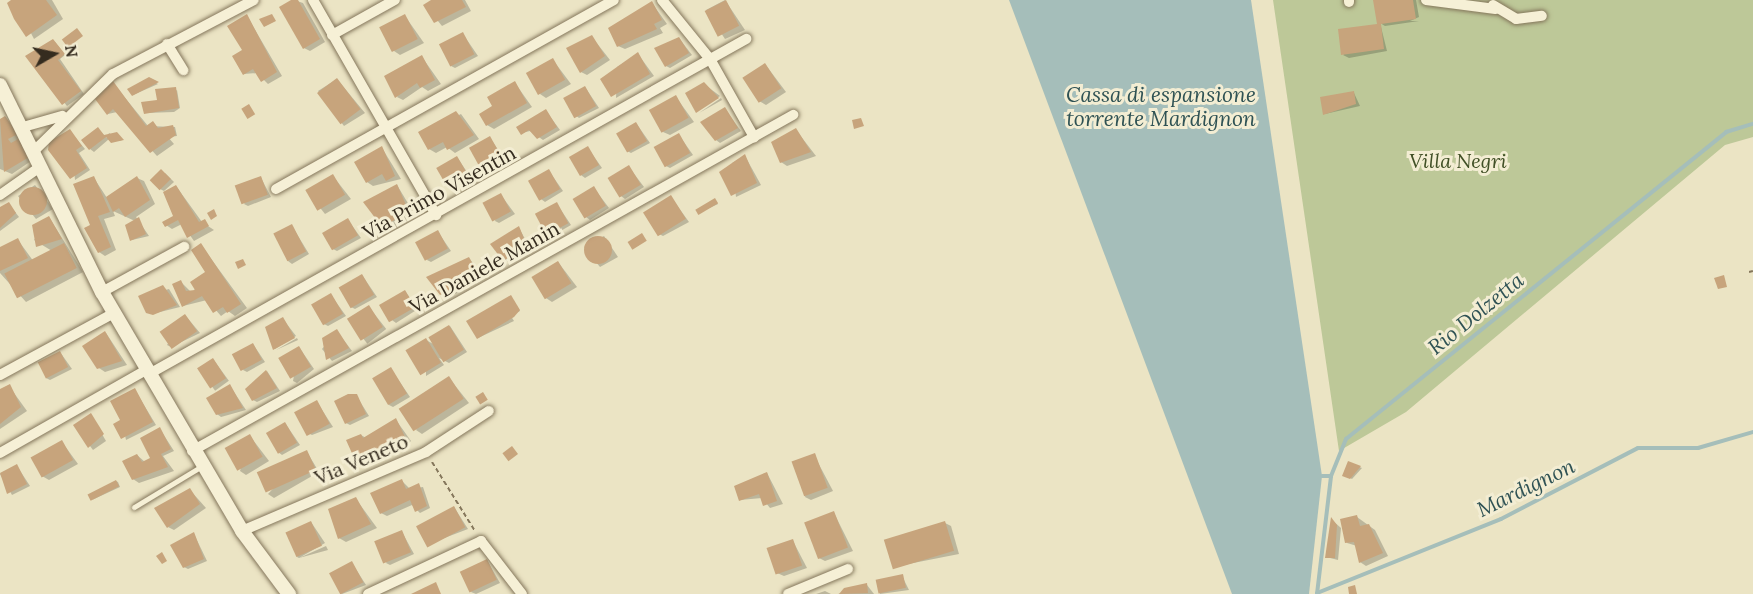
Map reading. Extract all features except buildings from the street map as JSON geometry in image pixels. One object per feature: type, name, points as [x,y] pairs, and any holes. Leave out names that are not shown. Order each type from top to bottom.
[{"type":"street","points":[[34,151],[68,113],[113,74],[166,44],[254,0]]},
{"type":"street","points":[[313,0],[436,215]]},
{"type":"street","points":[[332,35],[395,0]]},
{"type":"street","points":[[276,189],[389,130],[614,0]]},
{"type":"street","points":[[662,0],[710,59],[754,137]]},
{"type":"street","points":[[1426,0],[1492,4],[1516,19],[1542,16]]},
{"type":"street","name":"Via Primo Visentin","points":[[148,372],[436,215],[746,39]]},
{"type":"street","points":[[166,44],[183,70]]},
{"type":"street","points":[[0,85],[5,104],[23,128],[39,167],[102,292],[192,451],[242,531],[289,594]]},
{"type":"street","points":[[23,128],[68,113]]},
{"type":"street","name":"Via Daniele Manin","points":[[192,451],[793,115]]},
{"type":"street","points":[[0,195],[39,167]]},
{"type":"street","points":[[102,292],[183,247]]},
{"type":"street","points":[[0,375],[114,312]]},
{"type":"street","points":[[0,453],[148,372]]},
{"type":"street","name":"Via Veneto","points":[[242,531],[426,452],[489,411]]},
{"type":"street","points":[[368,594],[481,541],[522,594]]},
{"type":"street","points":[[788,594],[848,569]]},
{"type":"lane","points":[[134,507],[202,466]]},
{"type":"path","points":[[426,452],[481,541]]},
{"type":"green space","name":"Villa Negri","points":[[1273,0],[1753,0],[1753,137],[1725,145],[1406,412],[1339,451]]},
{"type":"water","name":"Cassa di espansione torrente Mardignon","points":[[1009,0],[1251,0],[1322,476],[1309,594],[1232,594]]},
{"type":"waterway","name":"Rio Dolzetta","points":[[1317,594],[1331,476],[1346,439],[1726,132],[1753,124]]},
{"type":"waterway","name":"Mardignon","points":[[1317,593],[1501,519],[1638,448],[1698,448],[1753,432]]},
{"type":"waterway","points":[[1322,476],[1331,476]]}]
